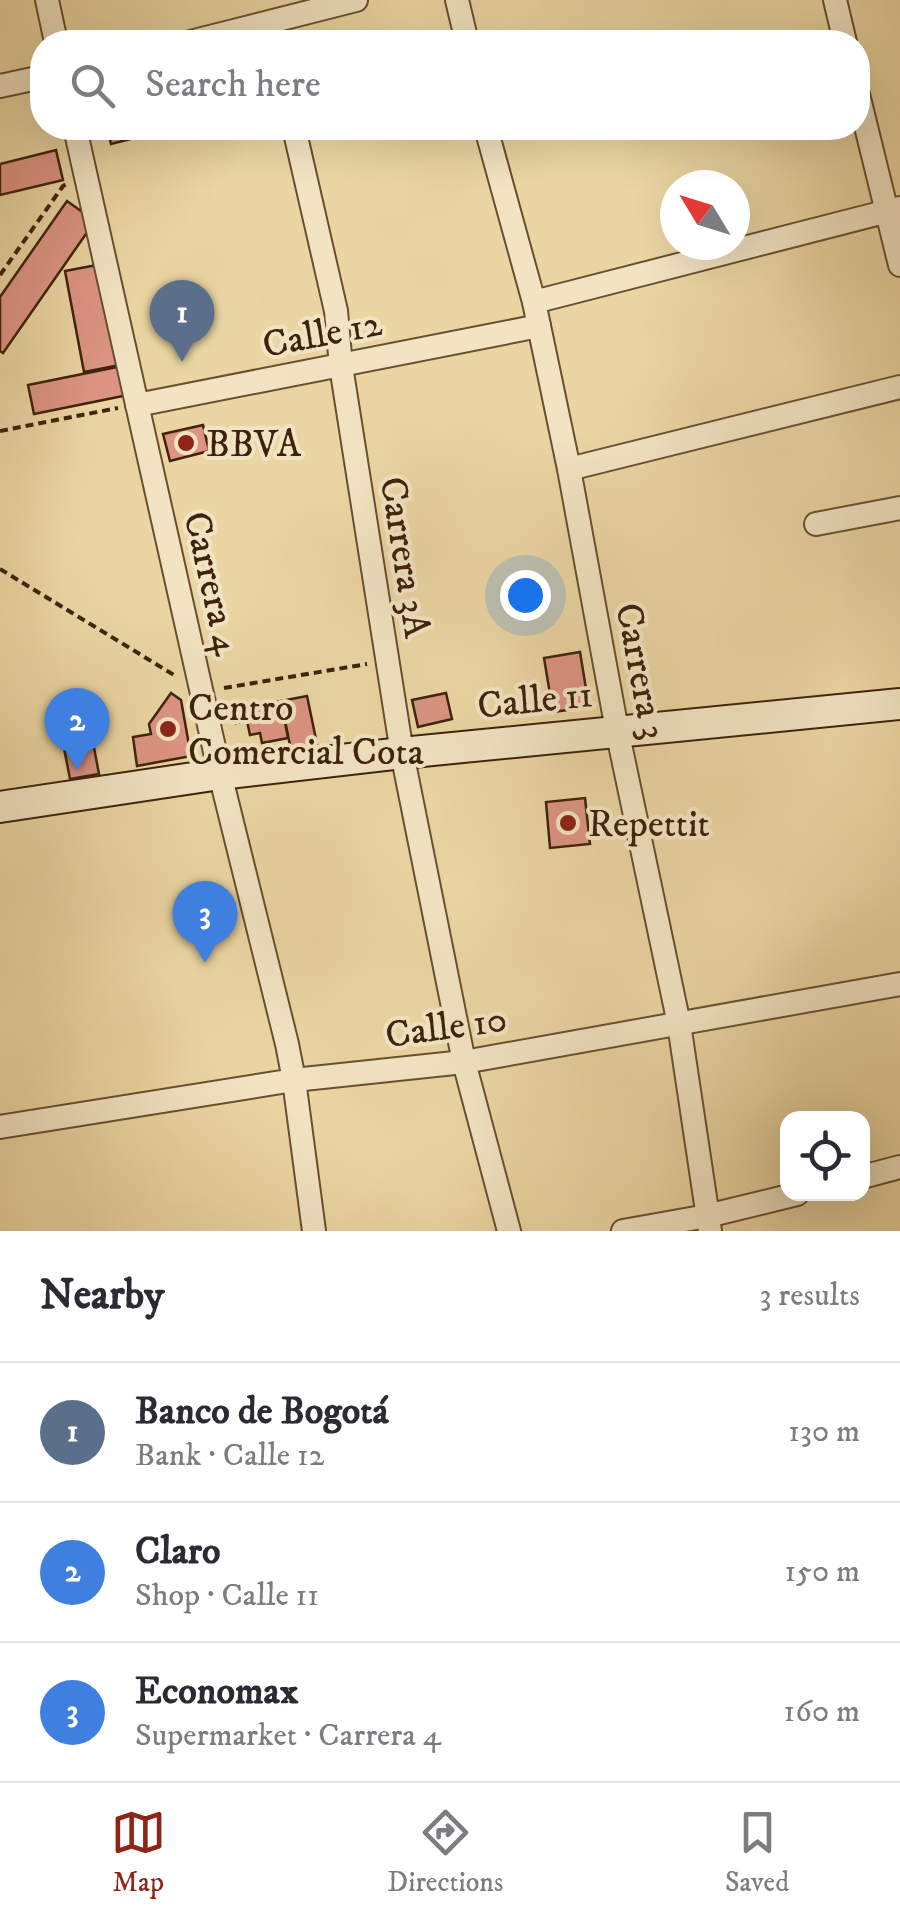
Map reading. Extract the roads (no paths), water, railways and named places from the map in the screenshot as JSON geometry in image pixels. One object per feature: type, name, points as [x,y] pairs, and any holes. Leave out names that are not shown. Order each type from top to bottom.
[{"type":"main road","name":"Calle 11","points":[[0,807],[220,774],[402,753],[900,704]]},
{"type":"street","points":[[48,0],[54,30]]},
{"type":"street","points":[[280,30],[356,0]]},
{"type":"street","points":[[834,0],[842,30]]},
{"type":"street","points":[[464,2],[466,30]]},
{"type":"street","points":[[0,86],[30,80]]},
{"type":"street","points":[[870,134],[893,210],[900,266]]},
{"type":"street","name":"Carrera 4","points":[[77,140],[220,774],[294,1080],[314,1231]]},
{"type":"street","name":"Carrera 3A","points":[[297,140],[336,311],[340,366],[402,753],[464,1062],[509,1231]]},
{"type":"street","name":"Carrera 3","points":[[497,140],[569,469],[617,730],[679,1024],[708,1224]]},
{"type":"street","points":[[534,302],[893,210]]},
{"type":"street","name":"Calle 12","points":[[137,404],[538,326]]},
{"type":"street","points":[[569,469],[900,387]]},
{"type":"street","points":[[816,524],[900,508]]},
{"type":"street","name":"Calle 10","points":[[0,1127],[294,1080],[464,1062],[900,984]]},
{"type":"street","points":[[870,1175],[900,1168]]},
{"type":"street","points":[[623,1231],[708,1224],[780,1200]]},
{"type":"place","name":"Banco de Bogotá","points":[[182,362]]},
{"type":"place","name":"BBVA","points":[[186,443]]},
{"type":"place","name":"Centro Comercial Cota","points":[[168,729]]},
{"type":"place","name":"Claro","points":[[77,770]]},
{"type":"place","name":"Repettit","points":[[568,823]]},
{"type":"place","name":"Economax","points":[[205,963]]}]
